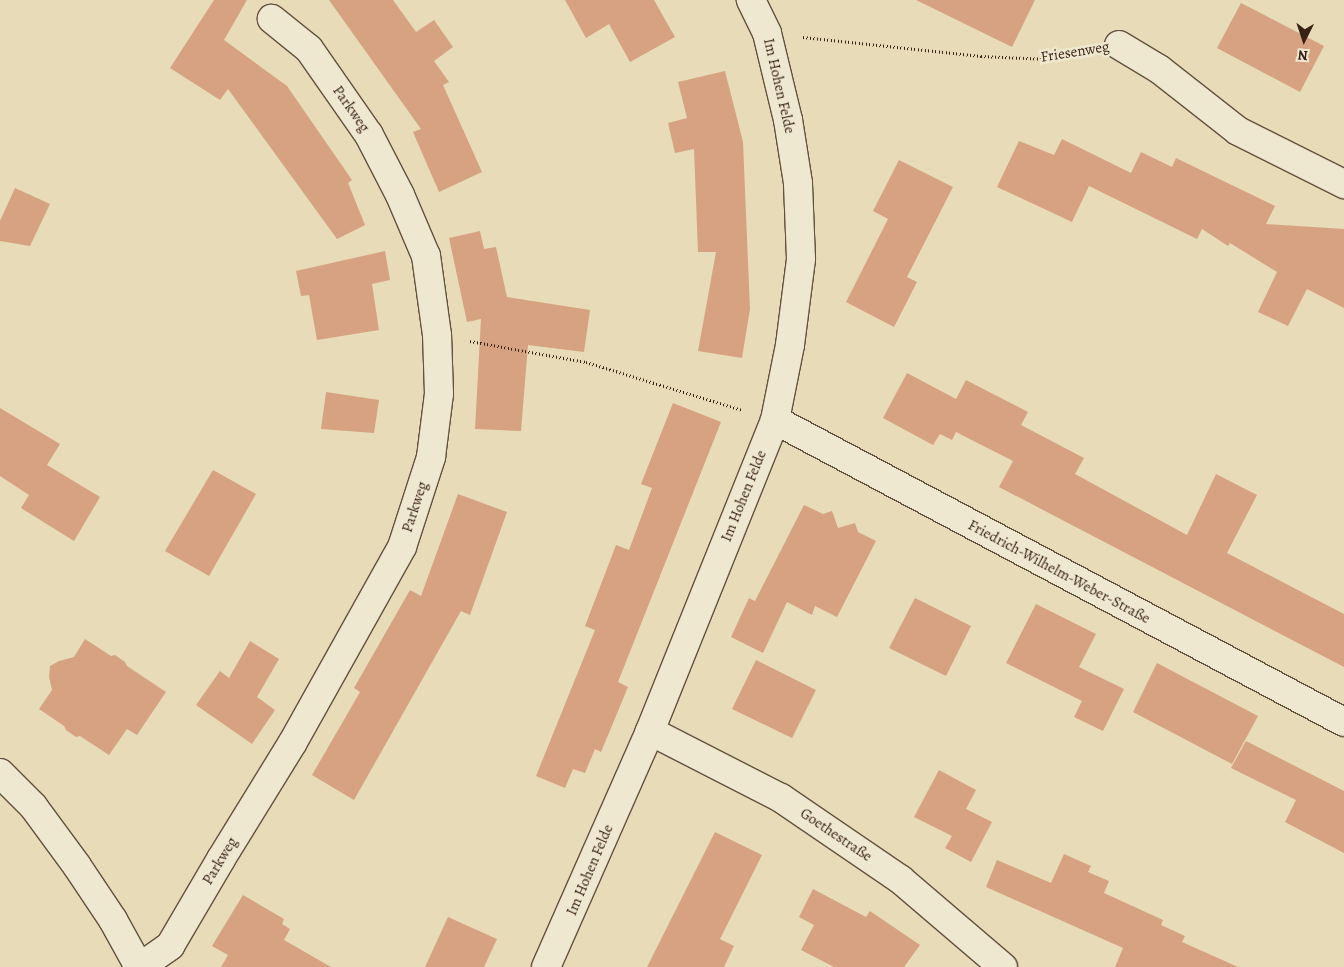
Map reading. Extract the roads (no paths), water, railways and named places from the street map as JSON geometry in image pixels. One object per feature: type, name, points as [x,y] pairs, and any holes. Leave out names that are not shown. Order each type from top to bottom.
[{"type":"street","name":"Im Hohen Felde","points":[[546,967],[650,731],[775,420],[790,345],[801,259],[798,184],[788,120],[767,34],[751,0]]},
{"type":"street","name":"Parkweg","points":[[140,967],[170,946],[293,742],[402,546],[431,457],[439,394],[437,336],[426,256],[400,195],[369,135],[309,49],[272,19]]},
{"type":"street","name":"Friesenweg","points":[[1119,45],[1158,69],[1238,131],[1344,184]]},
{"type":"street","name":"Friedrich-Wilhelm-Weber-Straße","points":[[775,420],[1344,722]]},
{"type":"street","name":"Goethestraße","points":[[650,731],[781,798],[901,880],[1003,967]]},
{"type":"street","points":[[0,773],[33,806],[77,866],[113,920],[140,967]]}]
